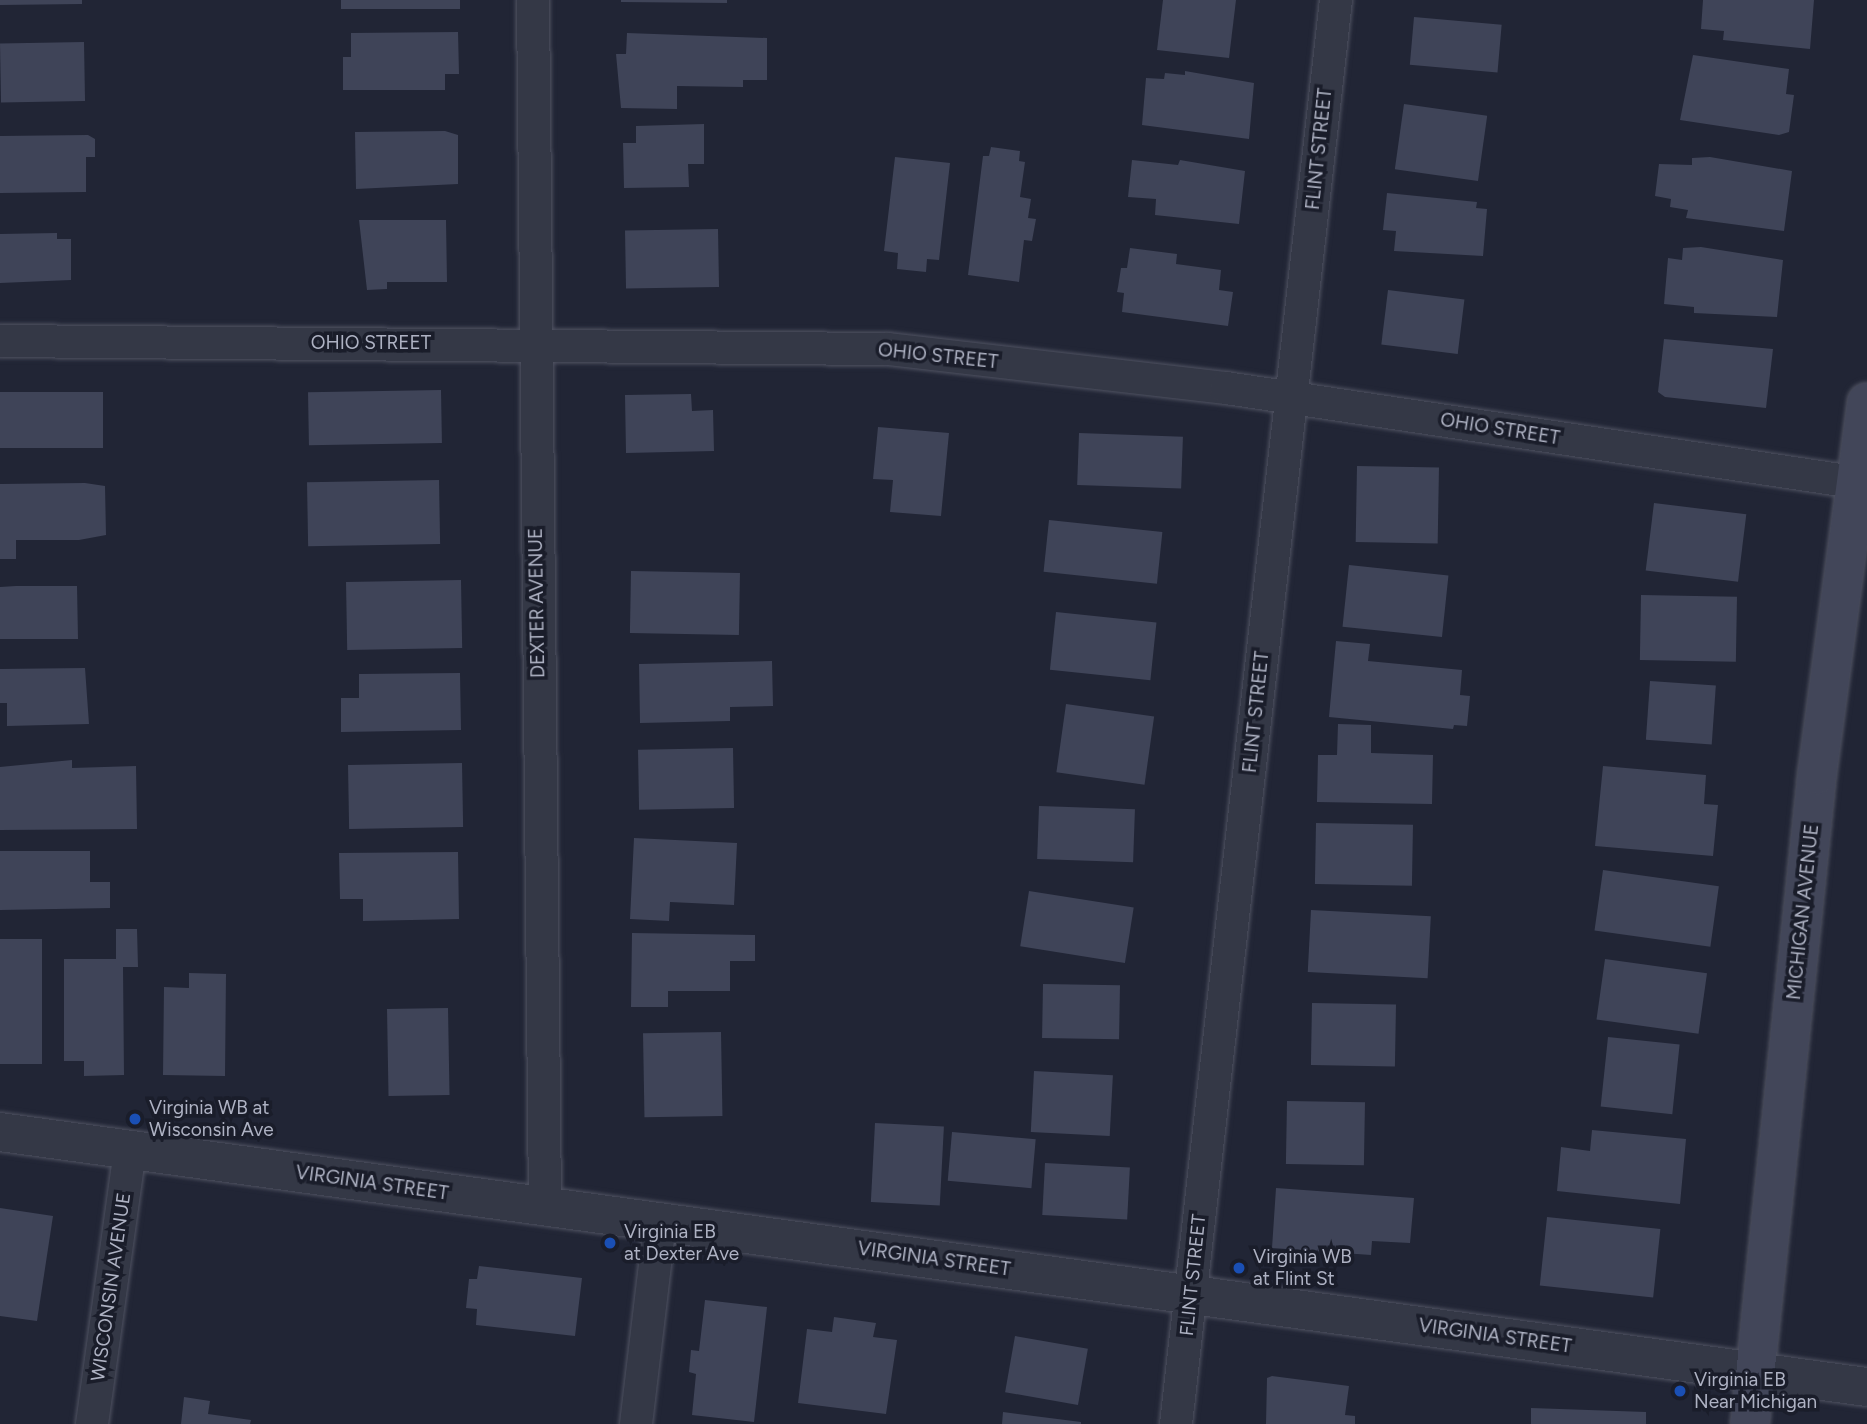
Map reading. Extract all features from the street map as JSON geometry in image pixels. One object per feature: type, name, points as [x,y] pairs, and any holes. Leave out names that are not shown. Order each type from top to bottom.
[{"type":"main road","name":"MICHIGAN AVENUE","points":[[1749,1424],[1817,775],[1863,484],[1867,402]]},
{"type":"street","name":"DEXTER AVENUE","points":[[533,0],[533,344],[545,1206]]},
{"type":"street","name":"FLINT STREET","points":[[1176,1424],[1336,0]]},
{"type":"street","name":"OHIO STREET","points":[[0,341],[888,349],[1292,398],[1863,484]]},
{"type":"street","name":"VIRGINIA STREET","points":[[0,1132],[1867,1387]]},
{"type":"street","name":"WISCONSIN AVENUE","points":[[92,1424],[130,1150]]},
{"type":"street","points":[[636,1424],[660,1222]]},
{"type":"building","points":[[0,0],[82,0],[82,4],[0,5]]},
{"type":"building","points":[[341,0],[460,0],[460,9],[341,9]]},
{"type":"building","points":[[727,0],[727,3],[621,2]]},
{"type":"building","points":[[1163,0],[1236,0],[1229,58],[1157,50]]},
{"type":"building","points":[[1703,0],[1814,0],[1810,49],[1723,40],[1724,31],[1701,29]]},
{"type":"building","points":[[1414,17],[1502,25],[1497,72],[1410,65]]},
{"type":"building","points":[[458,32],[459,74],[445,74],[445,90],[343,90],[343,57],[351,57],[351,33]]},
{"type":"building","points":[[627,33],[767,38],[767,80],[743,80],[743,87],[677,86],[677,109],[621,108],[616,54],[626,54]]},
{"type":"building","points":[[84,42],[85,101],[1,102],[0,43]]},
{"type":"building","points":[[1693,55],[1789,69],[1786,94],[1794,95],[1789,132],[1779,135],[1680,120]]},
{"type":"building","points":[[1185,71],[1254,83],[1249,139],[1142,125],[1146,78],[1164,79],[1165,73],[1185,75]]},
{"type":"building","points":[[1404,104],[1487,116],[1478,181],[1395,169]]},
{"type":"building","points":[[704,124],[704,164],[688,164],[689,187],[624,188],[623,143],[636,143],[636,126]]},
{"type":"building","points":[[445,131],[458,135],[458,184],[356,189],[355,132]]},
{"type":"building","points":[[88,135],[95,139],[95,157],[86,157],[86,192],[0,193],[0,136]]},
{"type":"building","points":[[991,147],[1020,151],[1019,161],[1025,162],[1020,197],[1031,199],[1028,218],[1036,219],[1032,241],[1024,240],[1019,282],[968,275],[983,156],[989,156]]},
{"type":"building","points":[[895,157],[950,163],[939,260],[927,259],[926,272],[897,269],[898,253],[884,251]]},
{"type":"building","points":[[1710,157],[1792,171],[1784,231],[1686,218],[1688,210],[1670,207],[1671,199],[1655,196],[1659,164],[1692,165],[1692,158]]},
{"type":"building","points":[[1132,160],[1178,165],[1180,160],[1245,171],[1239,224],[1155,215],[1156,199],[1128,197]]},
{"type":"building","points":[[1387,193],[1477,202],[1476,208],[1487,209],[1483,256],[1394,251],[1396,231],[1383,230]]},
{"type":"building","points":[[359,220],[446,220],[447,282],[387,282],[387,289],[367,290]]},
{"type":"building","points":[[718,229],[719,287],[626,289],[625,231]]},
{"type":"building","points":[[57,233],[57,239],[71,239],[71,280],[0,283],[0,234]]},
{"type":"building","points":[[1701,247],[1783,260],[1777,317],[1694,313],[1694,307],[1664,304],[1668,258],[1682,260],[1683,248]]},
{"type":"building","points":[[1130,248],[1177,254],[1176,264],[1221,270],[1219,290],[1233,292],[1228,326],[1122,312],[1124,293],[1117,292],[1121,268],[1127,268]]},
{"type":"building","points":[[1388,290],[1464,299],[1458,354],[1381,345]]},
{"type":"building","points":[[1664,339],[1773,349],[1766,408],[1665,397],[1658,392]]},
{"type":"building","points":[[441,390],[442,443],[309,445],[308,392]]},
{"type":"building","points":[[0,392],[103,392],[103,448],[0,448]]},
{"type":"building","points":[[691,394],[692,411],[713,410],[714,451],[626,453],[625,395]]},
{"type":"building","points":[[878,427],[949,433],[941,516],[890,512],[893,480],[873,479]]},
{"type":"building","points":[[1079,433],[1183,437],[1181,489],[1077,485]]},
{"type":"building","points":[[1357,466],[1439,467],[1438,543],[1356,542]]},
{"type":"building","points":[[439,480],[440,544],[308,546],[307,482]]},
{"type":"building","points":[[85,483],[105,486],[106,535],[79,540],[16,540],[16,559],[0,559],[0,484]]},
{"type":"building","points":[[1654,503],[1746,514],[1738,582],[1646,570]]},
{"type":"building","points":[[1049,520],[1162,532],[1157,584],[1044,572]]},
{"type":"building","points":[[1349,565],[1448,575],[1442,637],[1343,627]]},
{"type":"building","points":[[631,571],[740,573],[739,635],[630,633]]},
{"type":"building","points":[[461,580],[462,648],[347,650],[346,582]]},
{"type":"building","points":[[77,586],[78,639],[0,639],[0,587]]},
{"type":"building","points":[[1641,595],[1737,597],[1736,662],[1640,660]]},
{"type":"building","points":[[1056,612],[1156,623],[1150,680],[1050,670]]},
{"type":"building","points":[[1336,641],[1370,644],[1368,661],[1462,670],[1460,695],[1470,696],[1467,726],[1454,725],[1453,729],[1329,717]]},
{"type":"building","points":[[772,661],[773,706],[730,707],[730,721],[640,723],[639,664]]},
{"type":"building","points":[[85,668],[89,724],[7,726],[7,703],[0,703],[0,669]]},
{"type":"building","points":[[460,673],[461,730],[341,732],[341,698],[359,698],[359,674]]},
{"type":"building","points":[[1650,681],[1716,686],[1712,744],[1646,740]]},
{"type":"building","points":[[1066,704],[1154,716],[1145,785],[1056,772]]},
{"type":"building","points":[[1338,724],[1371,725],[1371,753],[1433,755],[1432,804],[1317,802],[1318,755],[1337,755]]},
{"type":"building","points":[[733,748],[734,808],[639,810],[638,750]]},
{"type":"building","points":[[72,760],[72,768],[136,766],[137,829],[0,830],[0,767]]},
{"type":"building","points":[[462,763],[463,827],[349,829],[348,765]]},
{"type":"building","points":[[1603,766],[1706,775],[1704,804],[1718,805],[1713,856],[1595,846]]},
{"type":"building","points":[[1039,806],[1135,809],[1133,862],[1037,859]]},
{"type":"building","points":[[1316,823],[1413,825],[1412,886],[1315,884]]},
{"type":"building","points":[[634,838],[737,843],[734,905],[670,902],[669,921],[630,919]]},
{"type":"building","points":[[0,851],[90,851],[90,882],[110,882],[110,908],[0,910]]},
{"type":"building","points":[[458,852],[459,919],[363,921],[363,899],[340,899],[339,853]]},
{"type":"building","points":[[1603,870],[1719,886],[1710,947],[1595,930]]},
{"type":"building","points":[[1029,891],[1134,908],[1125,963],[1020,946]]},
{"type":"building","points":[[1311,910],[1431,916],[1428,978],[1308,972]]},
{"type":"building","points":[[116,929],[137,929],[138,967],[123,967],[124,1075],[84,1076],[84,1061],[64,1061],[64,959],[116,959]]},
{"type":"building","points":[[632,933],[755,935],[755,961],[730,961],[730,991],[668,991],[668,1007],[631,1007]]},
{"type":"building","points":[[0,939],[42,939],[42,1064],[0,1064]]},
{"type":"building","points":[[1605,959],[1707,973],[1699,1034],[1597,1019]]},
{"type":"building","points":[[189,973],[226,974],[225,1076],[163,1075],[164,987],[189,988]]},
{"type":"building","points":[[1043,984],[1120,985],[1119,1039],[1042,1038]]},
{"type":"building","points":[[1312,1003],[1396,1004],[1395,1066],[1311,1065]]},
{"type":"building","points":[[448,1008],[450,1095],[389,1096],[387,1009]]},
{"type":"building","points":[[721,1032],[722,1116],[644,1117],[643,1033]]},
{"type":"building","points":[[1608,1037],[1680,1045],[1672,1114],[1601,1107]]},
{"type":"building","points":[[1034,1071],[1113,1075],[1110,1136],[1031,1132]]},
{"type":"building","points":[[1287,1101],[1365,1102],[1364,1165],[1286,1164]]},
{"type":"building","points":[[875,1123],[944,1127],[940,1206],[871,1202]]},
{"type":"building","points":[[1592,1130],[1686,1139],[1680,1204],[1557,1191],[1561,1147],[1590,1151]]},
{"type":"building","points":[[952,1132],[1036,1139],[1031,1188],[948,1181]]},
{"type":"building","points":[[1045,1163],[1130,1167],[1127,1219],[1042,1215]]},
{"type":"building","points":[[1276,1188],[1414,1198],[1410,1243],[1372,1241],[1371,1255],[1272,1248]]},
{"type":"building","points":[[0,1208],[53,1216],[37,1321],[0,1316]]},
{"type":"building","points":[[1547,1217],[1660,1229],[1653,1298],[1540,1286]]},
{"type":"building","points":[[479,1266],[582,1278],[575,1336],[476,1325],[477,1309],[466,1308],[469,1279],[477,1279]]},
{"type":"building","points":[[705,1300],[767,1307],[754,1422],[692,1415],[696,1374],[689,1372],[691,1350],[699,1351]]},
{"type":"building","points":[[834,1317],[876,1323],[873,1337],[897,1340],[886,1414],[798,1403],[807,1329],[832,1332]]},
{"type":"building","points":[[1015,1336],[1088,1349],[1078,1405],[1005,1392]]},
{"type":"building","points":[[1272,1376],[1349,1386],[1345,1415],[1355,1416],[1355,1424],[1266,1424],[1267,1378]]},
{"type":"building","points":[[184,1397],[210,1401],[208,1414],[251,1420],[250,1424],[181,1424]]},
{"type":"building","points":[[1531,1408],[1646,1412],[1646,1424],[1531,1424]]},
{"type":"building","points":[[1003,1412],[1081,1422],[1081,1424],[1002,1424]]},
{"type":"place","name":"Virginia WB at Wisconsin Ave","points":[[135,1119]]},
{"type":"place","name":"Virginia EB at Dexter Ave","points":[[610,1243]]},
{"type":"place","name":"Virginia WB at Flint St","points":[[1239,1268]]},
{"type":"place","name":"Virginia EB Near Michigan","points":[[1680,1391]]}]
